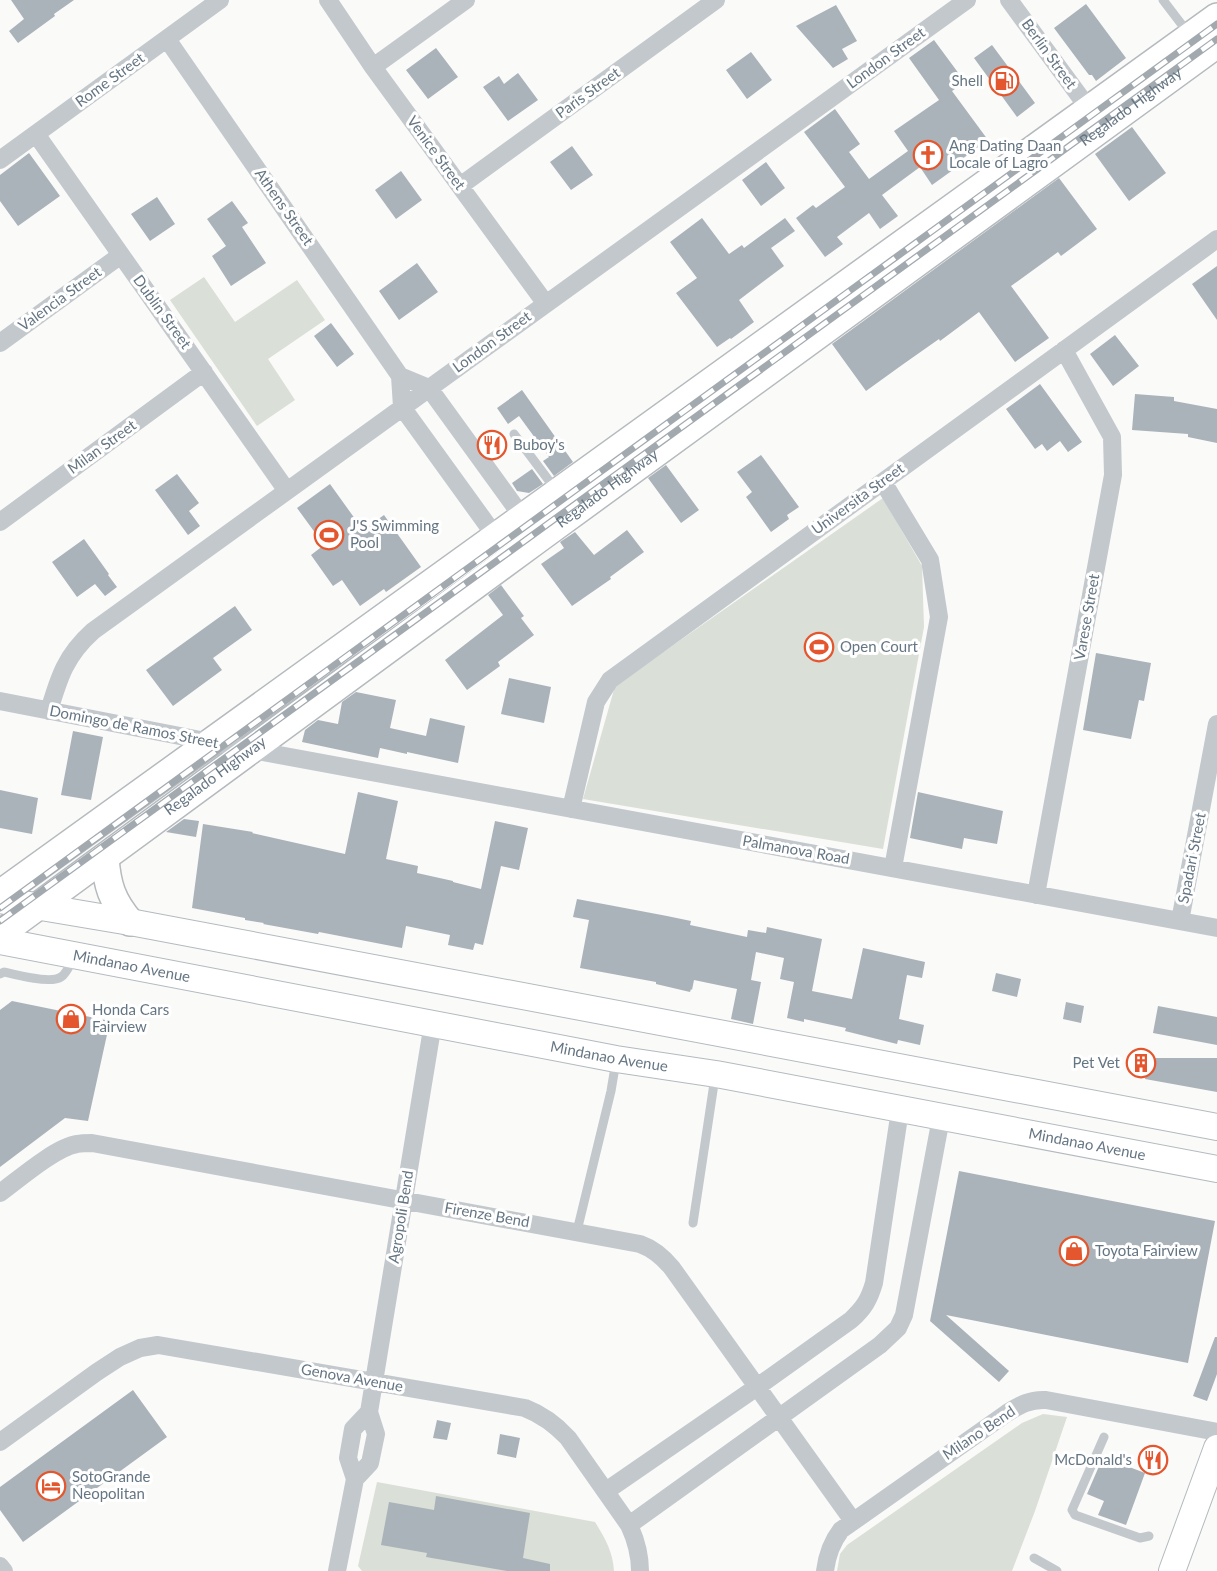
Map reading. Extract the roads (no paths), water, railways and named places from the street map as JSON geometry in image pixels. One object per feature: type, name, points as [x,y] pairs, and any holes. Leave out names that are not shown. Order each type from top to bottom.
[{"type":"main road","name":"Regalado Highway","points":[[0,894],[496,537],[530,528],[1085,122],[1217,17]]},
{"type":"main road","name":"Regalado Highway","points":[[0,934],[512,558],[530,528],[558,492],[1085,122],[1217,44]]},
{"type":"main road","points":[[105,858],[106,876],[111,893],[119,909],[130,922]]},
{"type":"main road","points":[[0,900],[130,922],[1217,1127]]},
{"type":"main road","name":"Mindanao Avenue","points":[[0,941],[616,1059],[716,1074],[1217,1169]]},
{"type":"main road","points":[[1172,1571],[1217,1448]]},
{"type":"street","name":"Rome Street","points":[[0,160],[220,0]]},
{"type":"street","name":"Venice Street","points":[[328,0],[373,67],[546,304]]},
{"type":"street","points":[[373,67],[466,0]]},
{"type":"street","name":"Paris Street","points":[[460,186],[716,0]]},
{"type":"street","name":"London Street","points":[[49,711],[71,654],[102,624],[967,0]]},
{"type":"street","name":"Berlin Street","points":[[1009,0],[1085,122]]},
{"type":"street","name":"Athens Street","points":[[167,39],[400,376]]},
{"type":"street","name":"Dublin Street","points":[[36,134],[287,491]]},
{"type":"street","name":"Universita Street","points":[[571,809],[596,702],[609,680],[1217,239]]},
{"type":"street","name":"Valencia Street","points":[[0,343],[121,255]]},
{"type":"street","name":"Varese Street","points":[[1036,895],[1113,475],[1112,436],[1064,350]]},
{"type":"street","name":"Milan Street","points":[[0,522],[204,372]]},
{"type":"street","points":[[512,558],[402,407],[400,376],[429,388],[530,528]]},
{"type":"street","points":[[883,482],[930,560],[939,617],[893,868]]},
{"type":"street","points":[[477,511],[504,491]]},
{"type":"street","name":"Domingo de Ramos Street","points":[[0,701],[374,772]]},
{"type":"street","name":"Spadari Street","points":[[1180,921],[1217,724]]},
{"type":"street","name":"Palmanova Road","points":[[374,772],[1217,928]]},
{"type":"street","name":"Agropoli Bend","points":[[337,1571],[355,1479],[369,1463],[376,1434],[369,1412],[433,1023]]},
{"type":"street","points":[[606,1491],[757,1387],[863,1309],[871,1296],[874,1283],[900,1110]]},
{"type":"street","points":[[629,1525],[880,1345],[898,1329],[904,1316],[941,1118]]},
{"type":"street","name":"Firenze Bend","points":[[0,1193],[62,1149],[76,1144],[92,1143],[640,1244],[653,1249],[664,1258],[853,1521]]},
{"type":"street","name":"Genova Avenue","points":[[0,1442],[97,1371],[140,1348],[158,1345],[525,1408],[543,1415],[557,1426],[606,1491],[629,1525],[636,1541],[640,1557],[640,1571]]},
{"type":"street","name":"Milano Bend","points":[[825,1571],[832,1542],[841,1530],[1027,1401],[1036,1399],[1060,1402],[1217,1432]]},
{"type":"street","points":[[0,1566],[4,1571]]},
{"type":"lane","points":[[1163,0],[1191,36]]},
{"type":"lane","points":[[514,434],[558,492]]},
{"type":"lane","points":[[0,974],[4,972],[56,980],[63,976],[75,955]]},
{"type":"lane","points":[[577,1231],[611,1091],[616,1059]]},
{"type":"lane","points":[[693,1223],[716,1074]]},
{"type":"lane","points":[[1104,1437],[1072,1510],[1075,1515],[1140,1538],[1149,1536]]},
{"type":"lane","points":[[1034,1558],[1058,1571]]},
{"type":"railway","points":[[0,908],[1217,24]]},
{"type":"railway","points":[[0,921],[1217,39]]},
{"type":"place","name":"Shell","points":[[1004,81]]},
{"type":"place","name":"Ang Dating Daan Locale of Lagro","points":[[928,155]]},
{"type":"place","name":"Buboy's","points":[[492,445]]},
{"type":"place","name":"J'S Swimming Pool","points":[[329,535]]},
{"type":"place","name":"Open Court","points":[[819,647]]},
{"type":"place","name":"Honda Cars Fairview","points":[[71,1019]]},
{"type":"place","name":"Pet Vet","points":[[1141,1063]]},
{"type":"place","name":"Toyota Fairview","points":[[1074,1251]]},
{"type":"place","name":"McDonald's","points":[[1153,1460]]},
{"type":"place","name":"SotoGrande Neopolitan","points":[[51,1486]]}]
